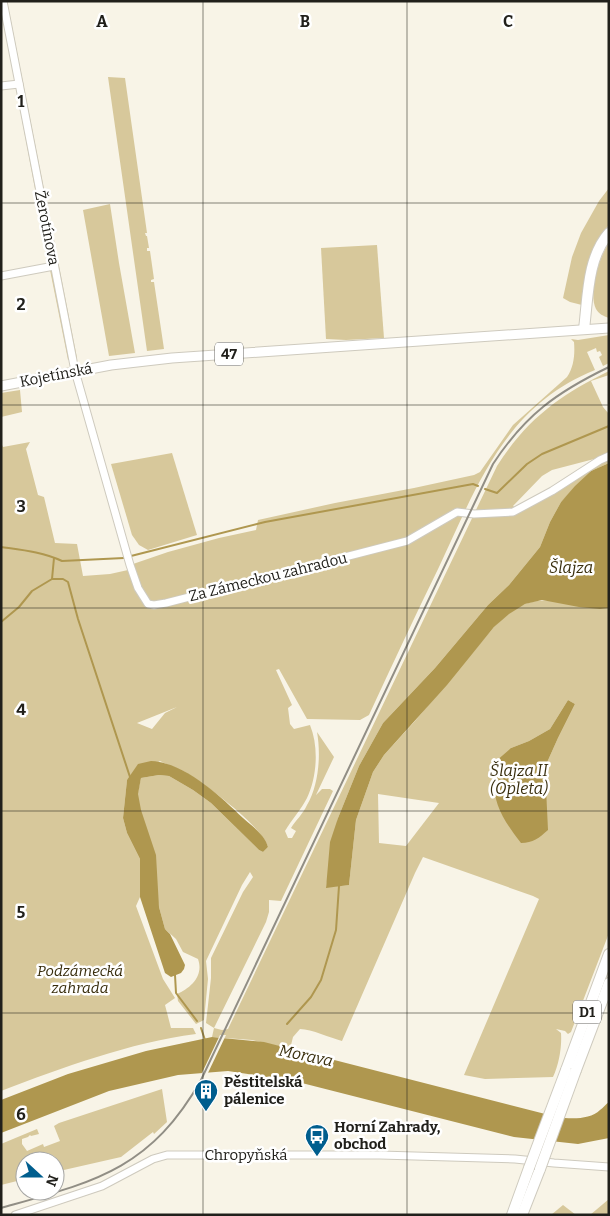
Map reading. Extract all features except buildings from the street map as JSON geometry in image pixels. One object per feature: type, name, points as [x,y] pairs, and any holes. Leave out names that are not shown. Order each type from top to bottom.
[{"type":"highway","points":[[584,329],[591,275],[599,249],[609,233]]},
{"type":"highway","points":[[599,249],[609,237]]},
{"type":"highway","name":"D1","points":[[522,1215],[540,1169],[609,954]]},
{"type":"highway","name":"D1","points":[[512,1215],[529,1168],[609,983]]},
{"type":"main road","name":"47","points":[[584,329],[609,328]]},
{"type":"main road","name":"Kojetínská","points":[[1,386],[111,365],[172,358],[584,329]]},
{"type":"street","name":"Žerotínova","points":[[3,1],[75,371]]},
{"type":"street","points":[[1,86],[19,84]]},
{"type":"street","points":[[1,276],[54,266]]},
{"type":"street","name":"Za Zámeckou zahradou","points":[[75,371],[130,565],[138,588],[148,604],[154,606],[407,541],[457,512],[474,514],[513,512],[552,491],[609,456]]},
{"type":"street","name":"Chropyňská","points":[[15,1215],[102,1186],[153,1159],[167,1155],[380,1155],[515,1159],[554,1164],[609,1167]]},
{"type":"green space","points":[[7,1],[77,358],[74,358]]},
{"type":"green space","points":[[108,77],[125,78],[147,233],[145,233],[149,248],[147,248],[147,251],[150,251],[154,279],[151,282],[154,282],[164,349],[147,351]]},
{"type":"green space","points":[[1,88],[15,88],[1,90]]},
{"type":"green space","points":[[16,89],[18,90],[50,260],[49,263]]},
{"type":"green space","points":[[609,188],[609,225],[593,252],[587,273],[582,305],[570,302],[563,298],[572,257],[581,233],[599,201]]},
{"type":"green space","points":[[110,204],[135,353],[109,356],[83,210]]},
{"type":"green space","points":[[609,243],[609,318],[601,315],[596,309],[593,294],[598,266]]},
{"type":"green space","points":[[377,245],[384,338],[326,339],[321,248]]},
{"type":"green space","points":[[50,270],[53,272],[70,359],[68,360]]},
{"type":"green space","name":"Podzámecká zahrada","points":[[609,335],[609,363],[603,366],[599,357],[602,355],[600,351],[597,352],[596,348],[587,352],[595,370],[564,385],[538,405],[516,427],[498,452],[481,479],[467,507],[369,715],[360,720],[307,719],[279,669],[276,670],[292,705],[288,708],[290,724],[294,729],[310,725],[316,752],[313,781],[305,802],[285,831],[288,838],[292,838],[296,831],[291,828],[305,808],[314,788],[319,759],[317,732],[334,757],[316,795],[322,789],[333,791],[281,901],[269,900],[269,912],[266,922],[214,1028],[206,1023],[211,978],[211,958],[243,892],[253,877],[250,872],[206,961],[208,979],[204,1020],[196,1024],[178,1001],[177,994],[191,985],[198,976],[198,959],[183,952],[176,939],[165,929],[137,806],[141,778],[159,775],[169,776],[211,803],[259,850],[263,852],[268,847],[264,838],[245,817],[182,771],[160,761],[127,780],[123,818],[127,833],[140,859],[140,897],[136,906],[163,979],[175,998],[165,1005],[171,1028],[193,1028],[196,1034],[146,1043],[121,1050],[1,1091],[1,443],[3,447],[30,442],[26,449],[38,495],[44,497],[55,543],[77,544],[83,576],[110,574],[128,570],[133,564],[168,552],[256,530],[258,520],[474,475],[480,472],[513,425],[567,377],[573,365],[574,356],[574,342],[571,339],[578,340]],"holes":[[[177,707],[165,713],[152,729],[137,723]]]},
{"type":"green space","points":[[609,371],[609,375],[591,381],[603,407],[609,414],[609,463],[591,471],[561,502],[550,522],[540,547],[435,668],[383,723],[359,766],[338,818],[326,887],[349,885],[356,820],[373,772],[384,755],[494,627],[516,608],[535,601],[546,600],[588,607],[609,608],[609,933],[571,1032],[568,1034],[565,1031],[556,1029],[561,1033],[561,1044],[553,1077],[485,1079],[464,1075],[539,899],[423,857],[342,1041],[305,1029],[300,1029],[293,1037],[290,1049],[252,1040],[212,1037],[214,1028],[228,1029],[497,466],[520,435],[546,410],[575,389]],"holes":[[[598,458],[564,481],[516,508],[513,506],[542,476],[552,470]],[[568,700],[575,704],[545,767],[511,748],[529,741],[550,729]],[[378,794],[439,803],[406,846],[379,843]]]},
{"type":"green space","points":[[20,390],[22,412],[1,417],[1,393]]},
{"type":"green space","points":[[172,453],[197,535],[148,550],[139,545],[132,535],[111,464]]},
{"type":"green space","points":[[162,1089],[167,1122],[154,1134],[153,1132],[121,1157],[65,1170],[65,1151],[27,1151],[43,1144],[44,1147],[60,1141],[54,1126]]},
{"type":"green space","points":[[37,1129],[39,1134],[30,1135],[22,1139],[22,1144],[27,1151],[15,1151],[15,1182],[1,1185],[1,1144]]},
{"type":"green space","points":[[609,1199],[609,1215],[590,1215]]},
{"type":"green space","points":[[563,1205],[576,1215],[551,1215]]},
{"type":"water","name":"Šlajza","points":[[609,463],[609,608],[579,607],[542,600],[525,604],[509,614],[494,627],[447,685],[384,755],[373,772],[356,820],[349,885],[326,888],[330,842],[338,818],[359,766],[383,723],[435,668],[540,547],[550,522],[561,502],[591,471]]},
{"type":"water","name":"Šlajza II (Opleta)","points":[[568,700],[575,704],[545,767],[548,830],[536,839],[521,843],[502,814],[495,796],[495,762],[511,748],[529,741],[550,729]]},
{"type":"water","points":[[151,761],[176,767],[201,782],[258,831],[268,847],[263,852],[259,850],[211,803],[169,776],[159,775],[141,778],[138,794],[141,810],[156,855],[159,907],[165,929],[170,934],[185,965],[181,973],[171,977],[165,973],[140,897],[140,859],[127,833],[123,818],[127,780],[138,764]]},
{"type":"water","name":"Morava","points":[[212,1037],[264,1042],[557,1117],[591,1116],[609,1102],[609,1138],[578,1144],[514,1137],[294,1081],[228,1071],[178,1075],[109,1091],[1,1133],[1,1100],[68,1074],[146,1051]]},
{"type":"pier","points":[[220,1035],[226,1035],[207,1075],[201,1075]]},
{"type":"waterway","points":[[485,489],[497,493],[527,464],[542,454],[609,426]]},
{"type":"waterway","points":[[131,556],[265,522],[473,484],[478,486]]},
{"type":"waterway","points":[[1,547],[40,553],[62,561],[124,558]]},
{"type":"waterway","points":[[1,622],[19,607],[32,591],[52,579],[54,558]]},
{"type":"waterway","points":[[52,579],[63,579],[68,582],[78,619],[130,777]]},
{"type":"waterway","points":[[287,1024],[311,997],[321,980],[336,930],[339,886]]},
{"type":"waterway","points":[[175,975],[176,993],[197,1021]]},
{"type":"waterway","points":[[201,1028],[205,1040]]},
{"type":"railway","points":[[1,1208],[64,1190],[117,1168],[140,1153],[161,1134],[182,1110],[201,1080],[493,464],[517,432],[544,406],[573,386],[609,367]]},
{"type":"place","name":"Pěstitelská pálenice","points":[[206,1112]]},
{"type":"place","name":"Horní Zahrady, obchod","points":[[317,1157]]}]
